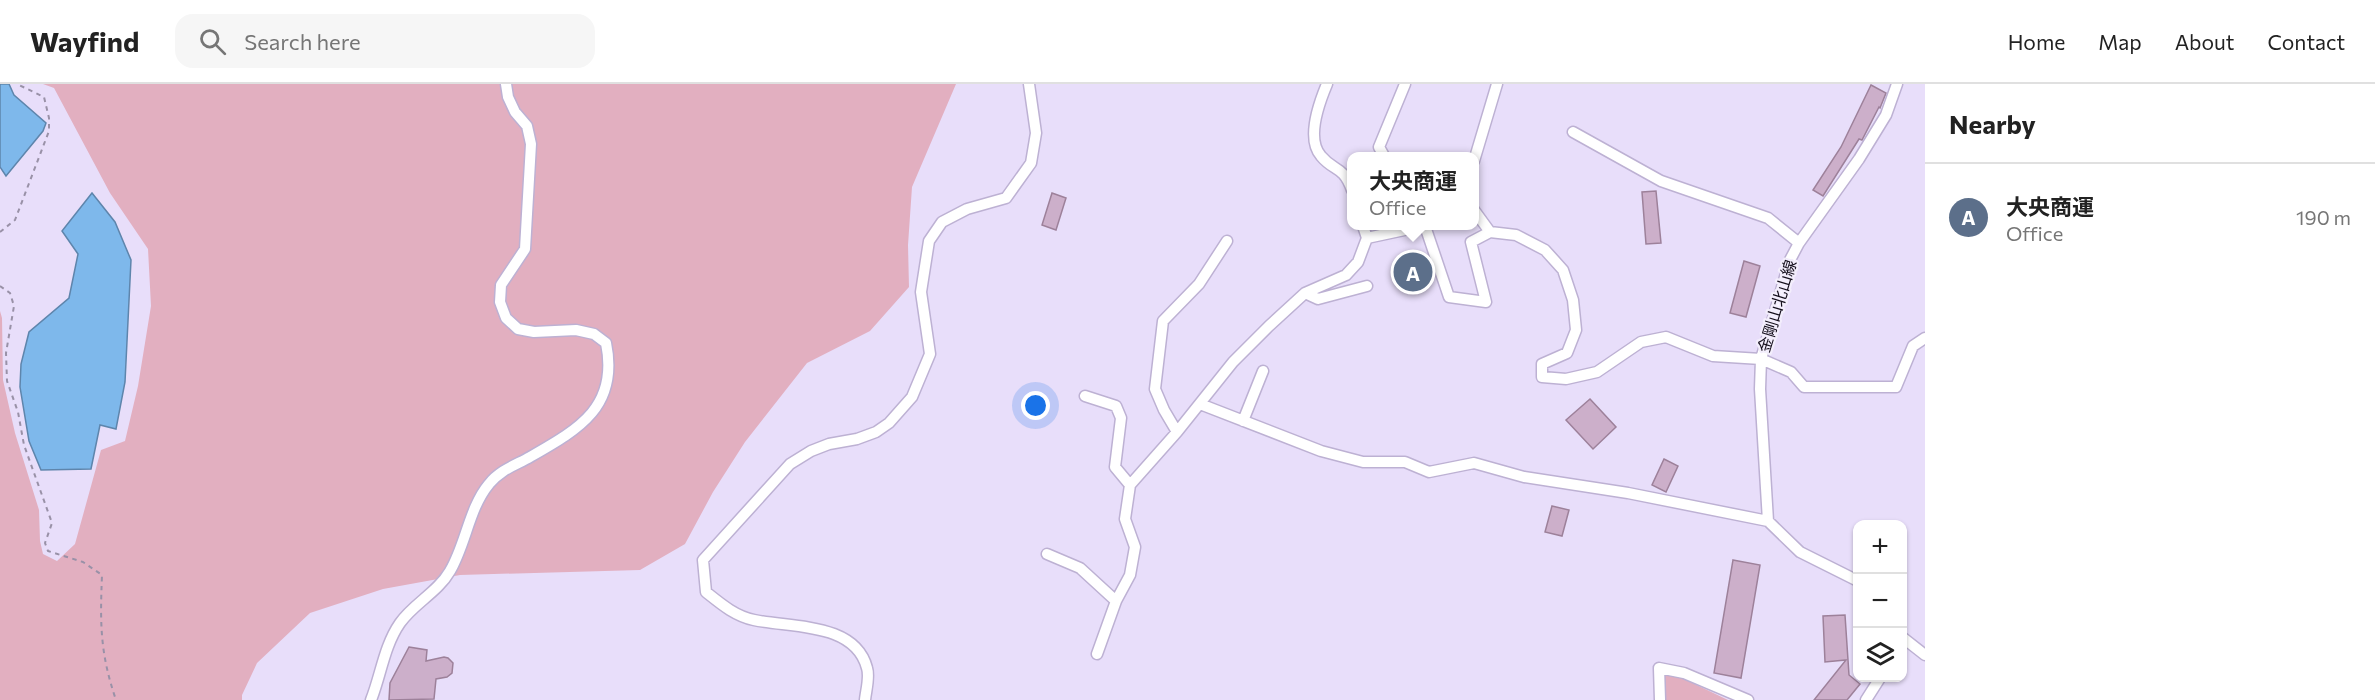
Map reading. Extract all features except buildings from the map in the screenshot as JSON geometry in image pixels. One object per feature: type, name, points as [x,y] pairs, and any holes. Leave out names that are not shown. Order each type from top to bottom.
[{"type":"street","points":[[371,700],[386,654],[400,623],[449,574],[460,552],[477,504],[489,484],[507,468],[529,458],[587,420],[601,401],[608,376],[609,359],[606,343],[594,334],[576,330],[534,332],[518,329],[506,318],[500,302],[501,285],[525,249],[531,144],[527,126],[515,111],[508,97],[506,84]]},
{"type":"street","points":[[865,700],[868,670],[861,652],[848,640],[822,631],[753,620],[734,613],[706,592],[703,560],[719,539],[790,464],[811,451],[829,444],[857,439],[876,432],[889,423],[912,397],[930,354],[921,292],[929,241],[942,222],[967,209],[1006,198],[1031,163],[1036,133],[1029,84]]},
{"type":"street","points":[[1327,84],[1321,98],[1314,145],[1321,157],[1347,176]]},
{"type":"street","points":[[1382,152],[1380,147],[1405,84]]},
{"type":"street","points":[[1477,152],[1497,84]]},
{"type":"street","name":"金剛山北山線","points":[[1768,521],[1760,388],[1761,359],[1790,260],[1799,243],[1886,115],[1897,84]]},
{"type":"street","points":[[1573,132],[1661,181],[1768,218],[1799,243]]},
{"type":"street","points":[[1479,217],[1490,232]]},
{"type":"street","points":[[1097,654],[1116,601],[1130,575],[1135,547],[1125,519],[1130,485],[1177,432],[1233,362],[1305,293],[1346,275],[1358,262],[1367,238],[1365,230]]},
{"type":"street","points":[[1367,238],[1395,230]]},
{"type":"street","points":[[1426,230],[1449,297],[1486,302],[1471,242],[1490,232],[1516,235],[1545,250],[1563,270],[1573,300],[1576,330],[1568,353],[1542,364],[1542,377],[1566,379],[1597,372],[1641,342],[1666,337],[1713,356],[1761,359],[1791,372],[1804,387],[1896,387],[1913,346],[1925,338]]},
{"type":"street","points":[[1177,432],[1155,388],[1163,321],[1199,284],[1227,241]]},
{"type":"street","points":[[1305,293],[1318,299],[1367,286]]},
{"type":"street","points":[[1243,421],[1263,371]]},
{"type":"street","points":[[1084,396],[1116,406],[1121,418],[1115,467],[1130,485]]},
{"type":"street","points":[[1200,404],[1321,451],[1363,462],[1405,462],[1429,472],[1474,463],[1524,477],[1628,493],[1768,521],[1800,552],[1853,579]]},
{"type":"street","points":[[1047,554],[1080,568],[1116,601]]},
{"type":"street","points":[[1907,642],[1925,655]]},
{"type":"street","points":[[1660,700],[1659,668],[1684,673],[1748,700]]},
{"type":"street","points":[[1866,700],[1877,682]]},
{"type":"path","points":[[0,232],[15,220],[49,131],[49,118],[44,97],[17,84]]},
{"type":"path","points":[[0,286],[10,293],[14,306],[6,353],[7,381],[18,412],[24,445],[52,523],[45,543],[48,551],[83,562],[102,575],[100,618],[102,646],[116,700]]},
{"type":"shaded area","points":[[43,84],[956,84],[912,187],[908,245],[909,287],[870,331],[807,363],[745,442],[713,492],[685,544],[640,570],[460,575],[383,589],[310,613],[257,663],[242,695],[242,700],[0,700],[0,311],[3,380],[15,433],[39,510],[40,541],[43,554],[57,561],[75,544],[101,450],[125,441],[138,386],[151,306],[148,249],[110,193],[54,88]]},
{"type":"shaded area","points":[[1664,675],[1682,678],[1728,700],[1666,700]]},
{"type":"water","points":[[0,84],[9,84],[14,95],[46,123],[43,131],[6,176],[0,167]]},
{"type":"water","points":[[92,193],[115,222],[131,260],[125,382],[116,429],[100,425],[91,469],[41,470],[29,441],[20,387],[21,364],[29,332],[69,298],[78,254],[62,231]]},
{"type":"place","name":"大央商運","points":[[1413,272]]}]
